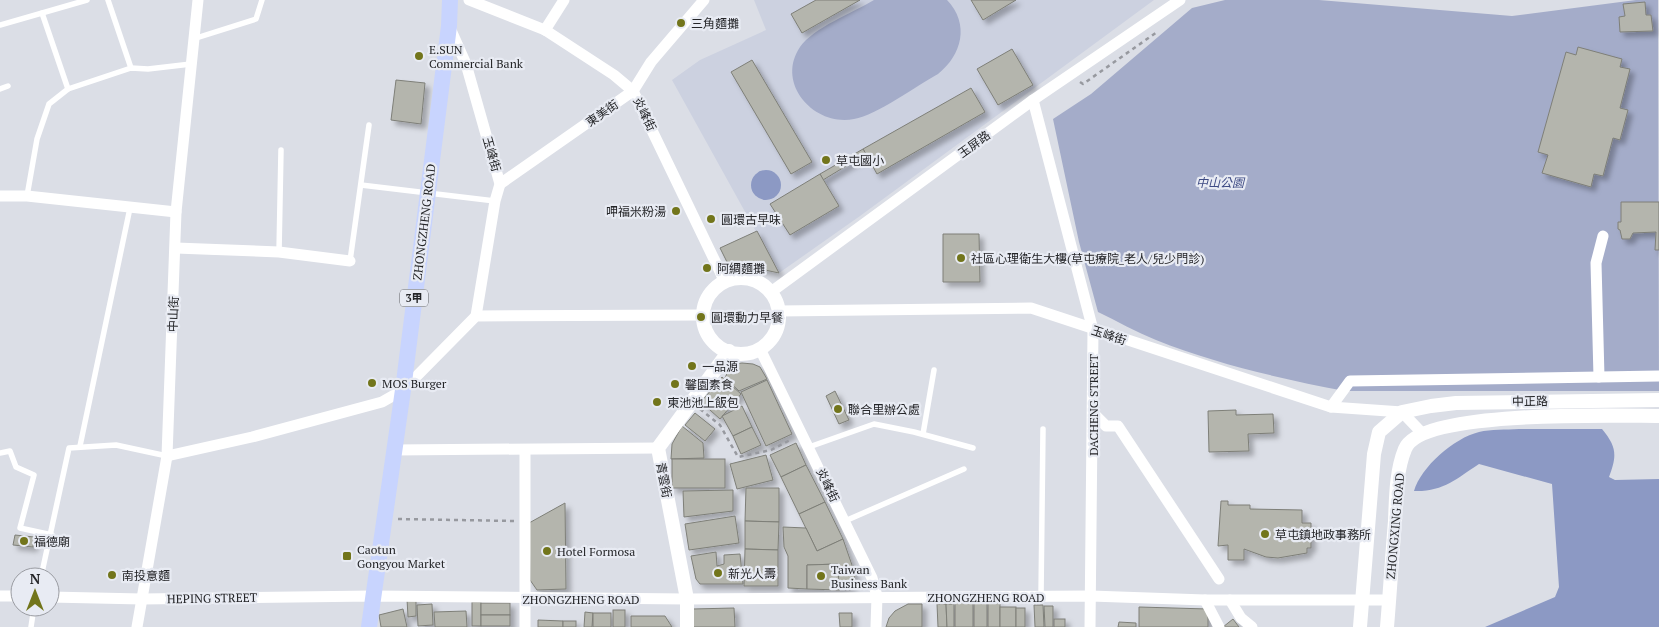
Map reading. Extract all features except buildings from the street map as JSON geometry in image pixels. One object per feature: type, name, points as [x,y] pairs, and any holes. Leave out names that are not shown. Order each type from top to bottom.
[{"type":"main road","name":"ZHONGZHENG ROAD","points":[[373,596],[403,390],[449,26],[450,0]]},
{"type":"main road","name":"3甲","points":[[369,627],[373,596]]},
{"type":"street","name":"中山街","points":[[137,627],[167,456],[176,212],[198,0]]},
{"type":"street","name":"炎峰街","points":[[469,0],[545,30],[614,75],[633,91],[725,282]]},
{"type":"street","points":[[545,30],[564,0]]},
{"type":"street","name":"東美街","points":[[500,184],[633,91],[651,62],[704,0]]},
{"type":"street","name":"玉屏路","points":[[772,292],[1033,100],[1174,2]]},
{"type":"street","name":"玉峰街","points":[[449,26],[466,64],[500,184],[495,201],[476,316]]},
{"type":"street","name":"DACHENG STREET","points":[[1033,100],[1093,330],[1092,596],[1090,627]]},
{"type":"street","points":[[0,196],[27,196],[176,212]]},
{"type":"street","points":[[1599,377],[1596,263],[1603,236]]},
{"type":"street","points":[[176,248],[279,252],[350,261]]},
{"type":"street","points":[[737,278],[750,278],[772,292],[780,311],[776,333],[760,349],[750,353],[729,352],[718,346],[710,337],[703,315],[709,295],[725,282],[737,278]]},
{"type":"street","name":"玉峰街","points":[[780,311],[1031,308],[1331,407],[1402,412]]},
{"type":"street","points":[[167,456],[252,437],[382,402],[403,390],[476,316],[703,315]]},
{"type":"street","name":"炎峰街","points":[[760,349],[846,521],[872,578],[877,596],[876,627]]},
{"type":"street","name":"青雲街","points":[[687,627],[687,599],[658,448],[729,352]]},
{"type":"street","points":[[1331,407],[1350,381],[1659,376]]},
{"type":"street","name":"中正路","points":[[1402,412],[1456,403],[1659,400]]},
{"type":"street","points":[[1360,627],[1370,478],[1378,432],[1402,412],[1422,433]]},
{"type":"street","points":[[1093,413],[1106,426],[1118,426],[1219,579]]},
{"type":"street","name":"中正路","points":[[1422,433],[1465,422],[1520,418],[1659,416]]},
{"type":"street","name":"ZHONGXING ROAD","points":[[1387,627],[1398,481],[1405,448],[1422,433]]},
{"type":"street","points":[[394,450],[658,448]]},
{"type":"street","points":[[525,450],[525,627]]},
{"type":"street","name":"ZHONGZHENG ROAD","points":[[373,596],[525,599],[687,599],[877,596],[1092,596],[1205,600],[1389,600]]},
{"type":"street","name":"HEPING STREET","points":[[60,597],[142,599],[373,596]]},
{"type":"street","points":[[1205,600],[1219,627]]},
{"type":"street","points":[[1230,600],[1241,618],[1252,627]]},
{"type":"lane","points":[[0,25],[87,0]]},
{"type":"lane","points":[[108,0],[131,68]]},
{"type":"lane","points":[[193,40],[256,19],[262,0]]},
{"type":"lane","points":[[42,13],[68,89]]},
{"type":"lane","points":[[27,196],[37,139],[49,104],[68,89],[131,68],[148,69],[191,64]]},
{"type":"lane","points":[[0,88],[8,86]]},
{"type":"lane","points":[[350,261],[369,125]]},
{"type":"lane","points":[[279,252],[281,150]]},
{"type":"lane","points":[[361,185],[495,201]]},
{"type":"lane","points":[[80,446],[130,208]]},
{"type":"lane","points":[[923,434],[934,370]]},
{"type":"lane","points":[[809,447],[874,424],[923,434],[973,448]]},
{"type":"lane","points":[[1041,597],[1043,429]]},
{"type":"lane","points":[[44,567],[52,535],[69,448],[116,445],[167,456]]},
{"type":"lane","points":[[0,453],[10,451],[16,467],[34,475],[20,528],[52,535]]},
{"type":"lane","points":[[846,521],[964,468]]},
{"type":"path","points":[[1073,74],[1083,84],[1157,32]]},
{"type":"path","points":[[692,402],[720,425],[738,457],[772,450],[802,434]]},
{"type":"path","points":[[384,519],[525,521]]},
{"type":"shaded area","name":"草屯國小","points":[[754,0],[1154,0],[860,216],[779,273],[672,80],[700,60],[766,30]]},
{"type":"shaded area","points":[[766,170],[776,175],[781,185],[776,195],[766,200],[756,195],[751,185],[756,175]]},
{"type":"shaded area","points":[[1602,429],[1611,441],[1614,452],[1609,477],[1615,480],[1659,479],[1659,627],[1485,627],[1555,597],[1559,587],[1552,484],[1479,464],[1449,484],[1424,491],[1414,491],[1431,463],[1459,440],[1484,431]]},
{"type":"green space","points":[[874,0],[947,0],[959,19],[961,29],[957,49],[953,58],[938,74],[874,112],[854,119],[839,120],[826,116],[813,109],[803,100],[796,88],[792,75],[794,61],[800,47],[814,33]]},
{"type":"green space","name":"中山公園","points":[[1225,0],[1319,0],[1512,16],[1636,0],[1658,0],[1659,391],[1345,391],[1273,376],[1179,349],[1149,337],[1098,312],[1079,242],[1053,119],[1091,94],[1192,8]]},
{"type":"place","name":"三角麵攤","points":[[681,23]]},
{"type":"place","name":"E.SUN Commercial Bank","points":[[419,56]]},
{"type":"place","name":"草屯國小","points":[[826,160]]},
{"type":"place","name":"呷福米粉湯","points":[[676,211]]},
{"type":"place","name":"圓環古早味","points":[[711,219]]},
{"type":"place","name":"社區心理衛生大樓(草屯療院_老人/兒少門診)","points":[[961,258]]},
{"type":"place","name":"阿綢麵攤","points":[[707,268]]},
{"type":"place","name":"圓環動力早餐","points":[[701,317]]},
{"type":"place","name":"一品源","points":[[692,366]]},
{"type":"place","name":"MOS Burger","points":[[372,383]]},
{"type":"place","name":"馨園素食","points":[[675,384]]},
{"type":"place","name":"東池池上飯包","points":[[657,402]]},
{"type":"place","name":"聯合里辦公處","points":[[838,409]]},
{"type":"place","name":"草屯鎮地政事務所","points":[[1265,534]]},
{"type":"place","name":"福德廟","points":[[24,541]]},
{"type":"place","name":"Hotel Formosa","points":[[547,551]]},
{"type":"place","name":"Caotun Gongyou Market","points":[[347,556]]},
{"type":"place","name":"新光人壽","points":[[718,573]]},
{"type":"place","name":"南投意麵","points":[[112,575]]},
{"type":"place","name":"Taiwan Business Bank","points":[[821,576]]}]
